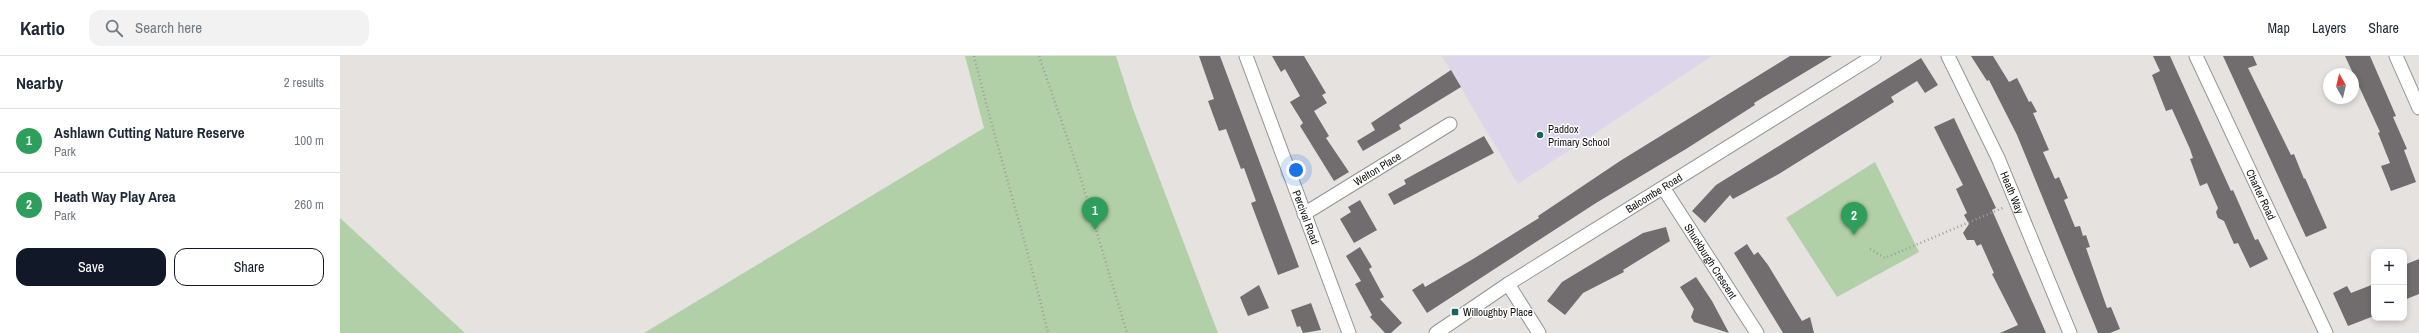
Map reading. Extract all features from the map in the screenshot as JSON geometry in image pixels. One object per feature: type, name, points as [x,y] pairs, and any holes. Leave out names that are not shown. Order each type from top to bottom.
[{"type":"street","name":"Percival Road","points":[[1246,56],[1348,333]]},
{"type":"street","name":"Balcombe Road","points":[[1436,333],[1508,284],[1664,189],[1874,56]]},
{"type":"street","name":"Heath Way","points":[[1948,56],[1998,158],[2070,333]]},
{"type":"street","name":"Charter Road","points":[[2196,56],[2326,333]]},
{"type":"street","points":[[2396,56],[2419,108]]},
{"type":"street","name":"Welton Place","points":[[1304,214],[1450,124]]},
{"type":"street","name":"Shuckburgh Crescent","points":[[1664,189],[1757,333]]},
{"type":"street","points":[[1508,284],[1539,333]]},
{"type":"path","points":[[974,56],[1008,186],[1030,258],[1048,333]]},
{"type":"path","points":[[1039,56],[1077,166],[1127,333]]},
{"type":"path","points":[[1870,249],[1885,258],[2016,202]]},
{"type":"shaded area","name":"Paddox Primary School","points":[[1442,56],[1712,56],[1518,184]]},
{"type":"green space","points":[[965,56],[1116,56],[1133,109],[1218,333],[644,333],[984,128]]},
{"type":"green space","points":[[1875,162],[1919,252],[1837,297],[1786,218]]},
{"type":"green space","points":[[340,218],[465,333],[340,333]]},
{"type":"building","points":[[1199,56],[1220,56],[1299,267],[1278,275],[1251,203],[1256,201],[1244,168],[1241,169],[1226,129],[1219,131],[1208,101],[1214,99]]},
{"type":"building","points":[[1272,56],[1304,56],[1326,93],[1322,95],[1327,103],[1314,111],[1329,136],[1326,138],[1349,172],[1334,181],[1300,126],[1303,123],[1290,102],[1300,96],[1285,69],[1281,72]]},
{"type":"building","points":[[1790,56],[1832,56],[1754,103],[1755,105],[1686,149],[1596,203],[1427,313],[1412,290],[1423,283],[1425,287],[1473,259],[1539,218],[1538,216],[1620,161]]},
{"type":"building","points":[[1971,56],[1993,56],[2009,82],[2017,78],[2029,102],[2031,101],[2037,112],[2033,113],[2049,150],[2043,152],[2055,179],[2059,177],[2068,198],[2064,200],[2075,227],[2080,226],[2083,236],[2086,235],[2090,247],[2086,248],[2107,308],[2111,307],[2120,329],[2110,333],[2098,333],[2017,135],[1989,80],[1987,81]]},
{"type":"building","points":[[2153,56],[2170,56],[2231,191],[2233,190],[2255,240],[2258,239],[2268,259],[2250,268],[2238,243],[2234,244],[2224,221],[2218,218],[2216,212],[2218,208],[2207,183],[2200,186],[2190,159],[2193,158],[2190,149],[2172,109],[2166,111],[2152,75],[2160,71]]},
{"type":"building","points":[[2223,56],[2253,56],[2257,65],[2248,68],[2291,155],[2294,154],[2327,228],[2306,237]]},
{"type":"building","points":[[2345,56],[2370,56],[2396,116],[2393,117],[2407,149],[2404,150],[2416,182],[2391,191],[2381,166],[2390,163],[2378,133],[2380,132],[2359,86],[2359,68],[2351,68]]},
{"type":"building","points":[[1921,58],[1938,85],[1925,93],[1917,81],[1891,97],[1894,102],[1777,175],[1733,199],[1730,195],[1705,223],[1692,211],[1716,185]]},
{"type":"building","points":[[1451,70],[1461,87],[1399,125],[1401,129],[1363,151],[1357,141],[1375,130],[1371,123]]},
{"type":"building","points":[[1954,118],[1996,208],[1992,210],[2046,333],[2000,333],[2018,325],[1992,274],[1994,273],[1981,244],[1977,246],[1974,240],[1967,240],[1963,233],[1969,224],[1964,215],[1967,213],[1956,189],[1963,185],[1934,127]]},
{"type":"building","points":[[1484,136],[1494,153],[1394,205],[1388,194],[1406,184],[1404,180]]},
{"type":"building","points":[[1360,200],[1377,230],[1354,243],[1340,219],[1351,212],[1348,207]]},
{"type":"building","points":[[1666,227],[1670,241],[1623,270],[1624,272],[1583,293],[1565,315],[1547,301],[1562,282],[1643,233]]},
{"type":"building","points":[[1747,244],[1754,255],[1758,252],[1768,265],[1802,321],[1810,317],[1814,333],[1783,333],[1734,253]]},
{"type":"building","points":[[1360,247],[1372,267],[1369,269],[1384,297],[1380,299],[1402,323],[1391,333],[1385,333],[1370,317],[1372,315],[1355,284],[1361,281],[1346,256]]},
{"type":"building","points":[[2419,259],[2419,294],[2407,299],[2407,285],[2407,264]]},
{"type":"building","points":[[1696,277],[1712,301],[1729,333],[1694,322],[1691,317],[1694,309],[1680,287]]},
{"type":"building","points":[[1259,285],[1269,308],[1248,316],[1240,297]]},
{"type":"building","points":[[2371,285],[2371,317],[2348,326],[2333,293],[2347,286],[2351,293]]},
{"type":"building","points":[[1311,303],[1321,330],[1303,333],[1300,326],[1297,327],[1291,310]]},
{"type":"place","name":"Paddox Primary School","points":[[1540,135]]},
{"type":"place","name":"Ashlawn Cutting Nature Reserve","points":[[1095,230]]},
{"type":"place","name":"Heath Way Play Area","points":[[1854,235]]},
{"type":"place","name":"Willoughby Place","points":[[1455,312]]}]
